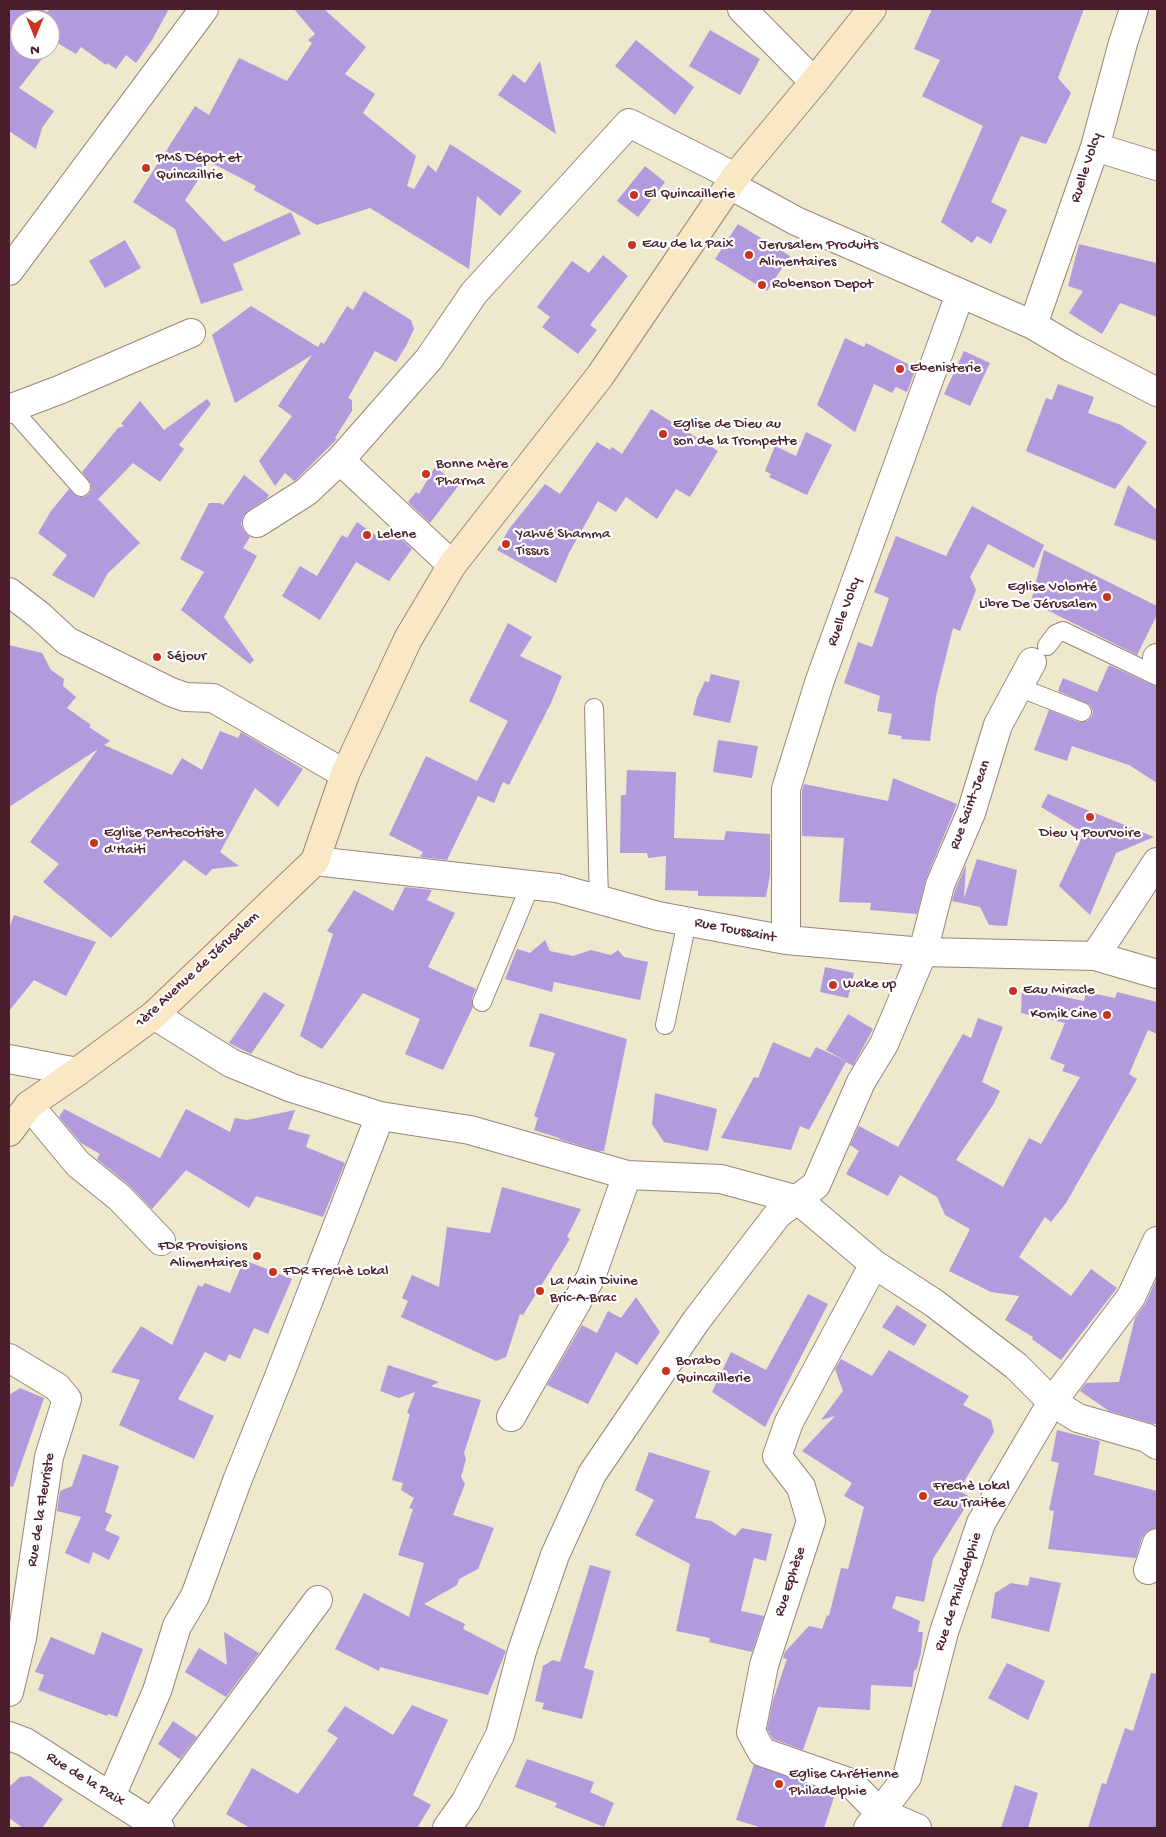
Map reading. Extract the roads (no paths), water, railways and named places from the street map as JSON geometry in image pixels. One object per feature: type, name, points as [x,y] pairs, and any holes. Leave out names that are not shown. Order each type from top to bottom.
[{"type":"street","points":[[9,271],[204,9]]},
{"type":"street","points":[[742,9],[814,82]]},
{"type":"street","points":[[315,861],[345,774],[408,639],[452,565],[600,376],[732,181],[872,9]]},
{"type":"street","name":"Ruelle Volcy","points":[[1033,325],[1095,147],[1134,9]]},
{"type":"street","points":[[257,523],[306,492],[340,460],[428,360],[474,293],[629,123],[732,181],[796,222],[1033,325],[1072,348],[1157,392]]},
{"type":"street","points":[[1095,147],[1157,166]]},
{"type":"street","name":"Ruelle Volcy","points":[[786,940],[786,789],[823,671],[960,294]]},
{"type":"street","points":[[10,408],[59,390],[191,334]]},
{"type":"street","points":[[340,460],[452,565]]},
{"type":"street","points":[[9,592],[39,615],[67,641],[172,692],[185,696],[214,698],[345,774]]},
{"type":"street","name":"Rue Saint-Jean","points":[[447,1828],[466,1801],[500,1735],[522,1651],[555,1555],[592,1474],[696,1321],[778,1214],[816,1185],[861,1082],[884,1044],[923,952],[940,885],[971,813],[998,725],[1018,687],[1039,654]]},
{"type":"street","name":"Rue Toussaint","points":[[315,861],[556,888],[658,916],[786,940],[923,952],[1095,956],[1157,974]]},
{"type":"street","name":"1ère Avenue de Jérusalem","points":[[9,1132],[29,1105],[77,1072],[154,1014],[315,861]]},
{"type":"street","points":[[1095,956],[1157,862]]},
{"type":"street","points":[[154,1014],[231,1063],[292,1088],[380,1116],[470,1130],[627,1175],[722,1178],[798,1200],[874,1264],[934,1303],[1016,1366],[1052,1402],[1078,1418],[1147,1438],[1157,1445]]},
{"type":"street","points":[[9,1059],[77,1072]]},
{"type":"street","points":[[29,1105],[78,1164],[120,1198],[161,1241]]},
{"type":"street","points":[[111,1796],[157,1691],[177,1626],[195,1596],[237,1481],[380,1116]]},
{"type":"street","points":[[511,1417],[591,1277],[627,1175]]},
{"type":"street","name":"Rue de Philadelphie","points":[[874,1820],[907,1777],[944,1632],[981,1523],[1052,1402],[1131,1297],[1157,1240]]},
{"type":"street","name":"Rue Ephèse","points":[[874,1264],[789,1422],[777,1456],[801,1487],[810,1522],[764,1665],[751,1732],[762,1752],[851,1783],[874,1820],[917,1828]]},
{"type":"street","name":"Rue de la Fleuriste","points":[[9,1358],[57,1387],[67,1399],[48,1457],[22,1638],[9,1692]]},
{"type":"street","points":[[1148,1570],[1157,1543]]},
{"type":"street","points":[[156,1826],[318,1600]]},
{"type":"street","name":"Rue de la Paix","points":[[9,1736],[25,1742],[156,1826]]},
{"type":"lane","points":[[10,408],[81,487]]},
{"type":"lane","points":[[1039,654],[1056,634],[1063,631],[1157,676]]},
{"type":"lane","points":[[1018,687],[1082,712]]},
{"type":"lane","points":[[594,708],[598,900]]},
{"type":"lane","points":[[482,1002],[530,886]]},
{"type":"lane","points":[[665,1025],[687,922]]},
{"type":"place","name":"PMS Dépot et Quincaillrie","points":[[146,168]]},
{"type":"place","name":"El Quincaillerie","points":[[634,195]]},
{"type":"place","name":"Eau de la Paix","points":[[632,245]]},
{"type":"place","name":"Jerusalem Produits Alimentaires","points":[[749,255]]},
{"type":"place","name":"Robenson Depot","points":[[762,285]]},
{"type":"place","name":"Ebenisterie","points":[[900,369]]},
{"type":"place","name":"Eglise de Dieu au son de la Trompette","points":[[663,434]]},
{"type":"place","name":"Bonne Mère Pharma","points":[[426,474]]},
{"type":"place","name":"Lelene","points":[[367,535]]},
{"type":"place","name":"Yahvé Shamma Tissus","points":[[506,544]]},
{"type":"place","name":"Eglise Volonté Libre De Jérusalem","points":[[1107,597]]},
{"type":"place","name":"Séjour","points":[[157,657]]},
{"type":"place","name":"Dieu y Pourvoire","points":[[1090,817]]},
{"type":"place","name":"Eglise Pentecotiste d'Haiti","points":[[94,843]]},
{"type":"place","name":"Wake up","points":[[833,985]]},
{"type":"place","name":"Eau Miracle","points":[[1013,991]]},
{"type":"place","name":"Komik Cine","points":[[1107,1015]]},
{"type":"place","name":"FDR Provisions Alimentaires","points":[[257,1256]]},
{"type":"place","name":"FDR Frechè Lokal","points":[[273,1272]]},
{"type":"place","name":"La Main Divine Bric-A-Brac","points":[[540,1291]]},
{"type":"place","name":"Borabo Quincaillerie","points":[[666,1371]]},
{"type":"place","name":"Frechè Lokal Eau Traitée","points":[[923,1496]]},
{"type":"place","name":"Eglise Chrétienne Philadelphie","points":[[779,1784]]}]
